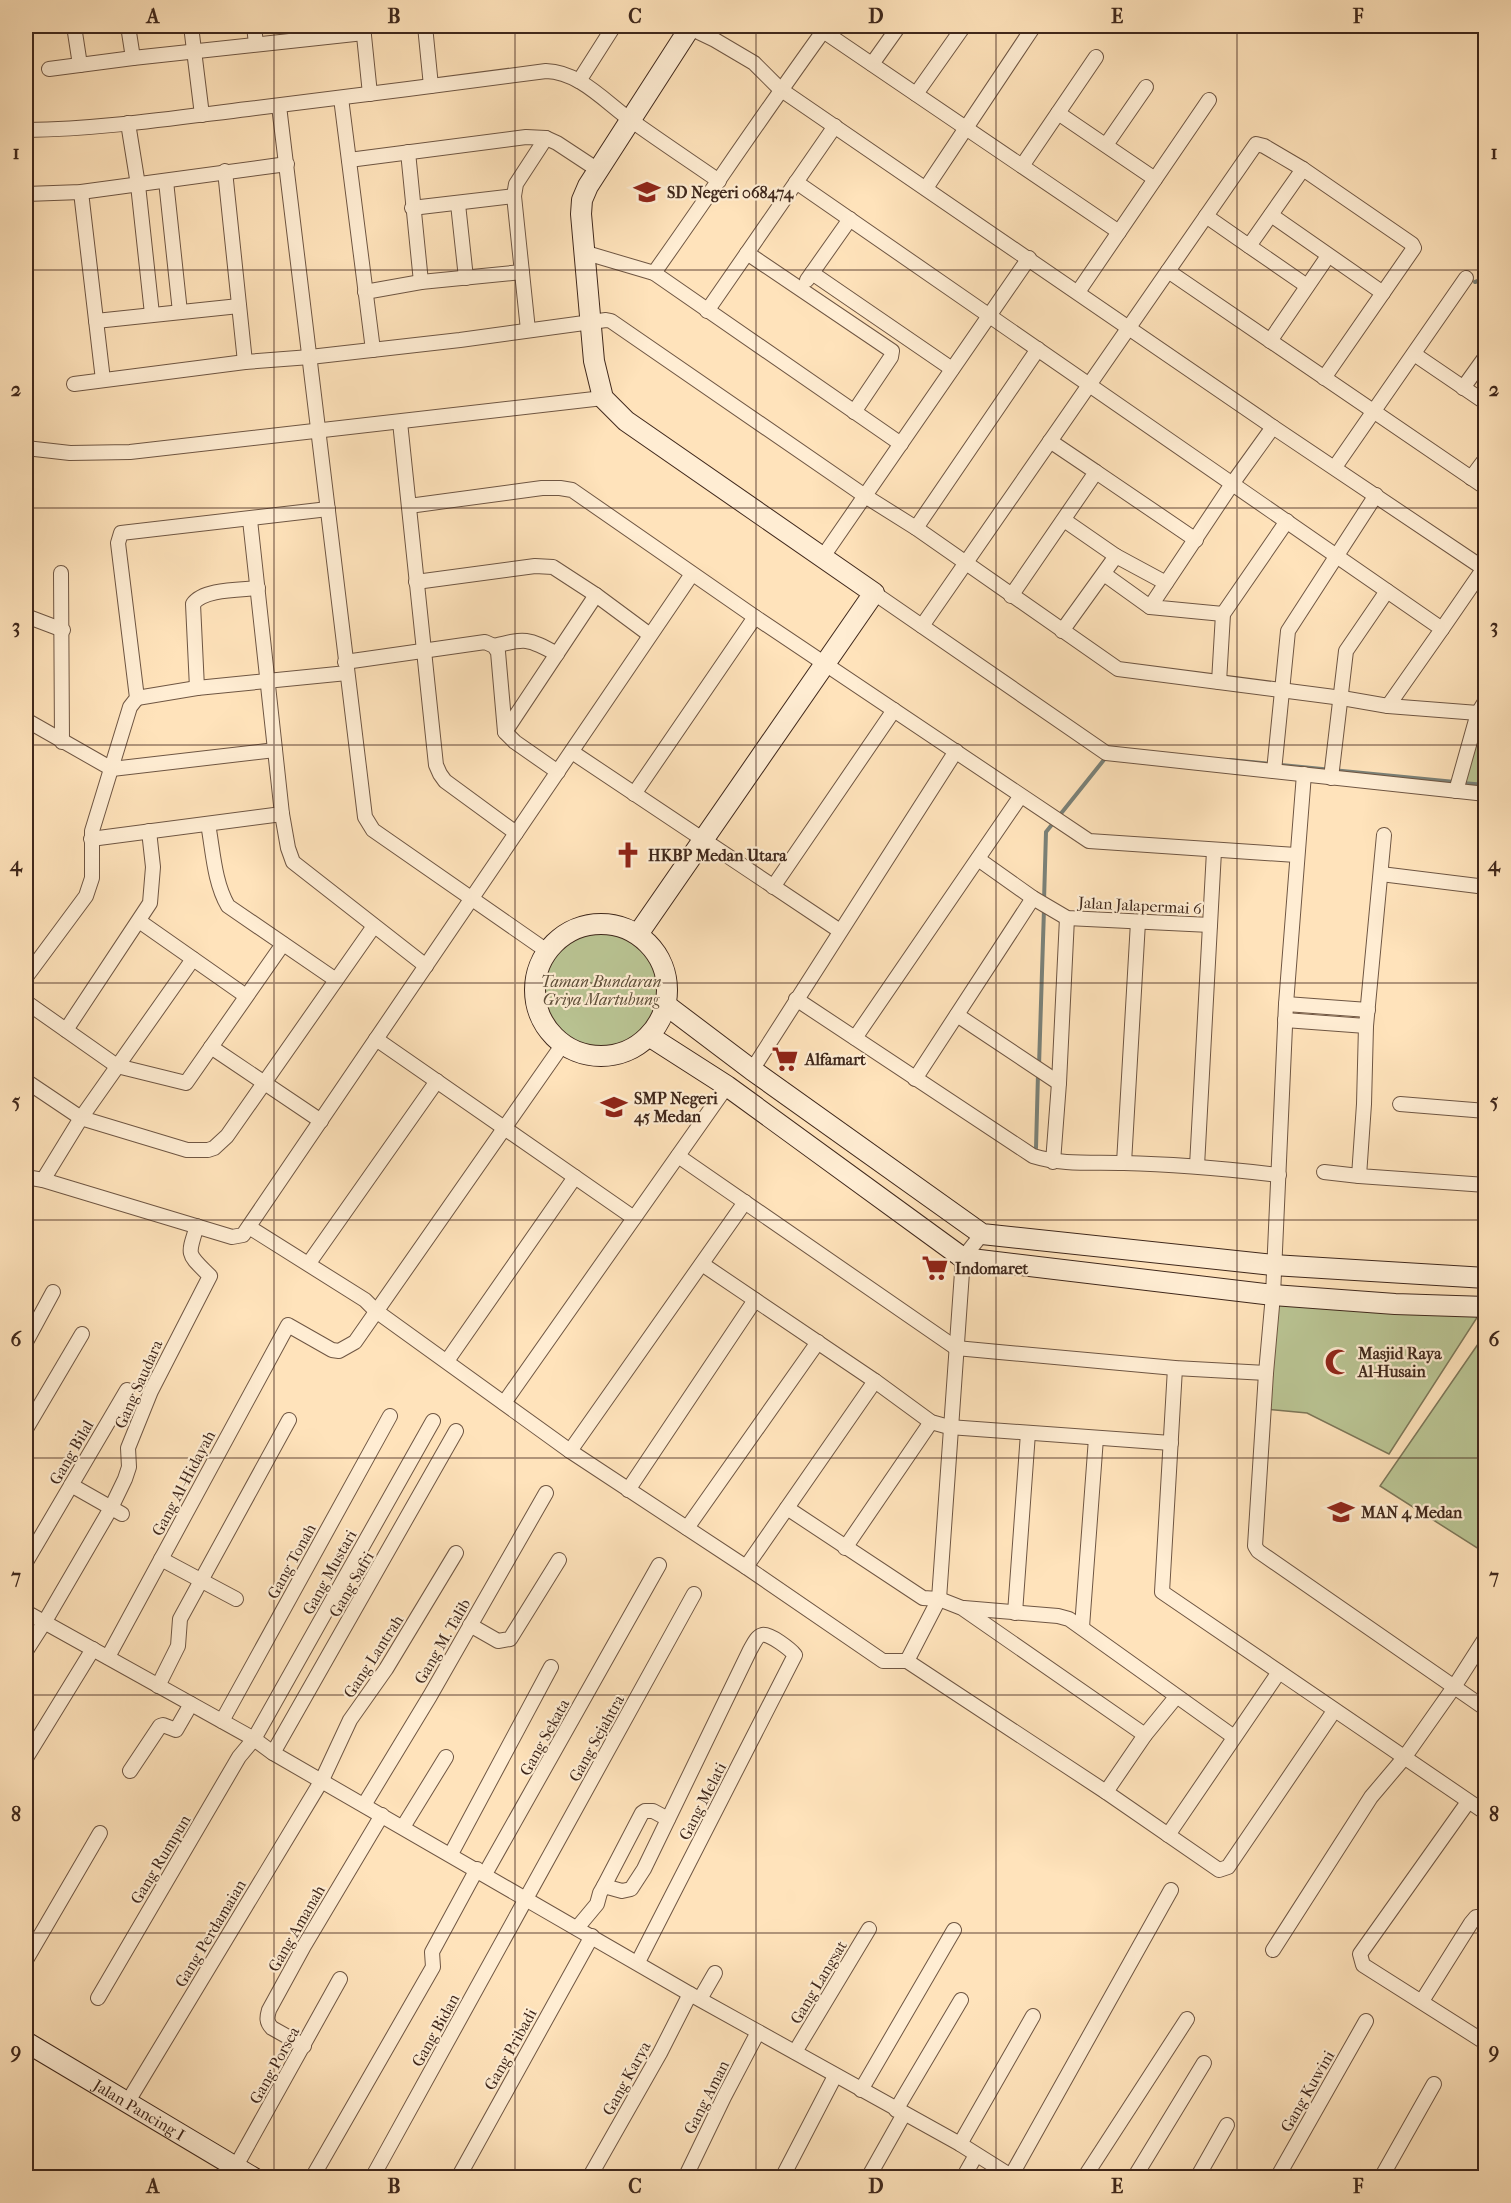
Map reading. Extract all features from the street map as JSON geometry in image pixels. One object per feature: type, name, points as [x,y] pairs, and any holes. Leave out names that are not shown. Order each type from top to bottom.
[{"type":"street","points":[[74,26],[80,65]]},
{"type":"street","points":[[128,26],[133,58]]},
{"type":"street","points":[[191,26],[202,115]]},
{"type":"street","points":[[254,26],[256,44]]},
{"type":"street","points":[[425,26],[431,86]]},
{"type":"street","points":[[872,64],[899,26]]},
{"type":"street","points":[[916,94],[964,26]]},
{"type":"street","points":[[926,188],[1034,26]]},
{"type":"street","points":[[1388,706],[1484,569],[780,89],[754,63],[690,27],[588,186],[582,200],[583,252],[594,362],[603,398],[626,422],[1110,753],[1274,766],[1304,774],[1332,773],[1457,785],[1485,794]]},
{"type":"street","points":[[579,81],[608,28]]},
{"type":"street","points":[[654,273],[780,89],[825,28],[872,64],[1119,232]]},
{"type":"street","points":[[49,69],[364,29],[370,94]]},
{"type":"street","points":[[1022,166],[1096,57]]},
{"type":"street","points":[[26,130],[81,128],[202,115],[546,70],[558,71],[579,81],[630,120],[719,181]]},
{"type":"street","points":[[1106,145],[1146,87]]},
{"type":"street","points":[[340,98],[373,350]]},
{"type":"street","points":[[1078,292],[1209,100]]},
{"type":"street","points":[[279,106],[364,817],[373,830],[547,951]]},
{"type":"street","points":[[1058,112],[1155,178]]},
{"type":"street","points":[[128,123],[138,185],[152,314]]},
{"type":"street","points":[[707,311],[835,126]]},
{"type":"street","points":[[349,160],[526,137],[546,138],[569,150],[598,170]]},
{"type":"street","points":[[528,330],[514,196],[516,184],[546,138]]},
{"type":"street","points":[[922,626],[1256,144],[1264,146],[1303,169],[1412,244],[1414,248],[1324,378]]},
{"type":"street","points":[[408,152],[421,282]]},
{"type":"street","points":[[26,194],[81,192],[287,164]]},
{"type":"street","points":[[1250,246],[1303,169]]},
{"type":"street","points":[[225,171],[245,362]]},
{"type":"street","points":[[166,181],[180,312]]},
{"type":"street","points":[[796,182],[1442,629]]},
{"type":"street","points":[[81,192],[103,380]]},
{"type":"street","points":[[412,208],[514,196]]},
{"type":"street","points":[[458,204],[466,278]]},
{"type":"street","points":[[1271,215],[1383,293]]},
{"type":"street","points":[[1206,216],[1307,286]]},
{"type":"street","points":[[801,289],[850,219]]},
{"type":"street","points":[[583,252],[654,273],[901,444]]},
{"type":"street","points":[[747,253],[891,351],[891,357],[854,412]]},
{"type":"street","points":[[1270,340],[1328,256]]},
{"type":"street","points":[[822,558],[1029,258]]},
{"type":"street","points":[[1168,271],[1485,488]]},
{"type":"street","points":[[365,291],[421,282],[522,272]]},
{"type":"street","points":[[812,273],[952,369]]},
{"type":"street","points":[[1335,467],[1466,278]]},
{"type":"street","points":[[96,321],[239,306]]},
{"type":"street","points":[[74,384],[245,362],[373,350],[611,321],[865,496],[916,528],[1118,669],[1388,706],[1478,713]]},
{"type":"street","points":[[916,528],[1038,349]]},
{"type":"street","points":[[1413,354],[1485,403]]},
{"type":"street","points":[[1463,388],[1485,356]]},
{"type":"street","points":[[26,448],[70,453],[130,452],[603,398]]},
{"type":"street","points":[[400,422],[436,765],[445,781],[516,833]]},
{"type":"street","points":[[1150,607],[1273,427]]},
{"type":"street","points":[[1050,441],[1196,540]]},
{"type":"street","points":[[1472,478],[1485,458]]},
{"type":"street","points":[[1011,596],[1096,472]]},
{"type":"street","points":[[409,506],[542,488],[572,490],[755,617],[1089,841],[1296,855]]},
{"type":"street","points":[[1274,766],[1288,631],[1376,495]]},
{"type":"street","points":[[137,698],[118,543],[121,533],[250,520],[328,509]]},
{"type":"street","points":[[250,520],[282,814],[293,862],[426,966]]},
{"type":"street","points":[[1064,520],[1116,555],[1166,583]]},
{"type":"street","points":[[1219,682],[1223,614],[1287,521]]},
{"type":"street","points":[[1062,631],[1116,555]]},
{"type":"street","points":[[416,582],[553,567],[650,635]]},
{"type":"street","points":[[62,573],[62,742]]},
{"type":"street","points":[[26,1177],[43,1180],[234,1238],[243,1234],[692,574]]},
{"type":"street","points":[[1104,574],[1150,607],[1223,614]]},
{"type":"street","points":[[197,688],[193,604],[207,594],[258,588]]},
{"type":"street","points":[[1332,773],[1346,651],[1387,591]]},
{"type":"street","points":[[638,934],[874,593]]},
{"type":"street","points":[[505,732],[596,595]]},
{"type":"street","points":[[26,616],[63,630]]},
{"type":"street","points":[[634,794],[755,617]]},
{"type":"street","points":[[494,646],[528,640],[557,654]]},
{"type":"street","points":[[26,977],[86,896],[92,878],[92,831],[130,707],[137,698],[346,668],[485,642],[494,646],[498,652],[505,732],[515,742],[558,772]]},
{"type":"street","points":[[1457,785],[1478,713],[1485,700]]},
{"type":"street","points":[[773,887],[894,710]]},
{"type":"street","points":[[26,720],[112,769],[275,750]]},
{"type":"street","points":[[752,1070],[956,751]]},
{"type":"street","points":[[572,752],[840,931]]},
{"type":"street","points":[[1304,774],[1285,1020],[1273,1295],[1254,1539],[1258,1551],[1485,1709]]},
{"type":"street","points":[[855,1038],[1020,796]]},
{"type":"street","points":[[91,839],[282,814]]},
{"type":"street","points":[[208,824],[219,884],[228,906],[336,980]]},
{"type":"street","points":[[66,1030],[150,903],[153,882],[149,831]]},
{"type":"street","points":[[1359,1176],[1366,1026],[1384,835]]},
{"type":"street","points":[[1197,1166],[1214,850]]},
{"type":"street","name":"Jalan Jalapermai 6","points":[[978,859],[1067,918],[1210,925]]},
{"type":"street","points":[[1381,874],[1485,887]]},
{"type":"street","points":[[915,1079],[957,1015],[1040,902]]},
{"type":"street","points":[[1053,1162],[1067,918]]},
{"type":"street","points":[[139,921],[246,996]]},
{"type":"street","points":[[1124,1163],[1138,921]]},
{"type":"street","points":[[589,924],[614,925],[638,934],[657,953],[667,978],[666,1005],[649,1036],[630,1049],[608,1056],[584,1054],[563,1044],[545,1025],[536,1001],[536,975],[547,951],[565,934],[589,924]]},
{"type":"street","points":[[26,1083],[81,1118],[187,1150],[214,1148],[227,1136],[374,926]]},
{"type":"street","points":[[26,1002],[117,1066],[186,1083],[283,944]]},
{"type":"street","points":[[43,1180],[81,1118],[193,958]]},
{"type":"street","points":[[796,999],[1033,1156],[1053,1162],[1197,1166],[1279,1175]]},
{"type":"street","points":[[1286,1004],[1368,1010]]},
{"type":"street","points":[[666,1005],[752,1070],[982,1234],[1273,1265],[1485,1278]]},
{"type":"street","points":[[957,1015],[1059,1083]]},
{"type":"street","points":[[1285,1020],[1366,1026]]},
{"type":"street","points":[[649,1036],[727,1086],[963,1258],[1273,1295],[1395,1304],[1485,1307]]},
{"type":"street","points":[[376,1039],[634,1218]]},
{"type":"street","points":[[376,1311],[563,1044]]},
{"type":"street","points":[[211,1047],[321,1120]]},
{"type":"street","points":[[309,1263],[437,1081]]},
{"type":"street","points":[[504,1403],[727,1086]]},
{"type":"street","points":[[1400,1104],[1485,1111]]},
{"type":"street","points":[[678,1156],[956,1348],[1175,1368],[1266,1373]]},
{"type":"street","points":[[1324,1172],[1485,1185]]},
{"type":"street","points":[[447,1361],[575,1177]]},
{"type":"street","points":[[570,1451],[745,1202]]},
{"type":"street","name":"Gang Saudara","points":[[26,1651],[116,1511],[129,1467],[128,1448],[151,1391],[210,1276],[190,1257],[189,1251],[196,1226]]},
{"type":"street","points":[[249,1227],[365,1300],[376,1311],[570,1451],[883,1661],[907,1661],[1106,1792],[1219,1870],[1228,1867],[1334,1711]]},
{"type":"street","points":[[907,1661],[939,1599],[963,1258],[982,1234]]},
{"type":"street","points":[[702,1264],[932,1422],[950,1427],[1171,1443]]},
{"type":"street","points":[[26,1342],[53,1292]]},
{"type":"street","points":[[628,1490],[755,1300]]},
{"type":"street","name":"Gang Al-Hidayah","points":[[108,1657],[288,1325],[324,1347],[339,1351],[356,1342],[376,1311]]},
{"type":"street","points":[[26,1429],[82,1334]]},
{"type":"street","points":[[687,1528],[818,1342]]},
{"type":"street","points":[[1175,1368],[1162,1592],[1485,1814]]},
{"type":"street","points":[[746,1567],[875,1381]]},
{"type":"street","name":"Gang Bilal","points":[[26,1562],[127,1390]]},
{"type":"street","name":"Gang Tonah","points":[[222,1721],[390,1416]]},
{"type":"street","points":[[158,1686],[178,1646],[180,1620],[289,1420]]},
{"type":"street","name":"Gang Mustari","points":[[254,1739],[434,1421]]},
{"type":"street","points":[[845,1548],[932,1422]]},
{"type":"street","name":"Gang Safri","points":[[273,1753],[456,1431]]},
{"type":"street","points":[[1015,1613],[1028,1433]]},
{"type":"street","points":[[1082,1627],[1096,1438]]},
{"type":"street","points":[[71,1485],[116,1511]]},
{"type":"street","name":"Gang M. Talib","points":[[364,1805],[546,1493]]},
{"type":"street","points":[[787,1508],[923,1598],[939,1599],[962,1608],[1145,1735]]},
{"type":"street","name":"Gang Lantrah","points":[[322,1780],[350,1720],[386,1669],[456,1553]]},
{"type":"street","points":[[161,1559],[236,1599]]},
{"type":"street","points":[[470,1625],[498,1641],[510,1639],[559,1560]]},
{"type":"street","name":"Gang Sekata","points":[[312,2178],[433,1967],[432,1952],[631,1617],[659,1565]]},
{"type":"street","name":"Gang Sejahtra","points":[[527,1898],[694,1594]]},
{"type":"street","points":[[962,1608],[1064,1617],[1082,1627],[1234,1737]]},
{"type":"street","points":[[26,1612],[254,1739],[273,1753],[695,1997],[960,2145],[1012,2177],[1171,1890]]},
{"type":"street","name":"Gang Melati","points":[[638,1962],[795,1655],[789,1648],[768,1636],[759,1636],[750,1650],[668,1819]]},
{"type":"street","points":[[1273,1950],[1371,1797],[1404,1758],[1454,1687],[1485,1637]]},
{"type":"street","points":[[26,1758],[93,1649]]},
{"type":"street","points":[[451,1854],[551,1667]]},
{"type":"street","points":[[1168,1835],[1280,1672]]},
{"type":"street","points":[[1106,1792],[1145,1735],[1176,1697]]},
{"type":"street","points":[[130,1771],[160,1726],[176,1730],[191,1704]]},
{"type":"street","name":"Gang Rumpun","points":[[98,1998],[239,1757],[254,1739]]},
{"type":"street","points":[[403,1827],[446,1756]]},
{"type":"street","name":"Gang Perdamaian","points":[[127,2103],[322,1780]]},
{"type":"street","points":[[1468,1802],[1360,1954],[1363,1965],[1483,2036]]},
{"type":"street","points":[[577,1928],[597,1904],[600,1893],[642,1813],[645,1810],[653,1811],[668,1819],[632,1889],[622,1892],[604,1886]]},
{"type":"street","name":"Gang Amanah","points":[[304,2046],[268,2025],[269,2010],[382,1815]]},
{"type":"street","points":[[26,1960],[100,1833]]},
{"type":"street","name":"Gang Bidan","points":[[372,2178],[527,1898]]},
{"type":"street","points":[[1422,2001],[1471,1923],[1476,1917],[1485,1917]]},
{"type":"street","name":"Gang Langsat","points":[[795,2052],[869,1929]]},
{"type":"street","points":[[861,2090],[954,1930]]},
{"type":"street","name":"Gang Pribadi","points":[[458,2178],[592,1936]]},
{"type":"street","name":"Gang Karya","points":[[589,2178],[660,2053],[695,1997],[715,1973]]},
{"type":"street","name":"Gang Porsea","points":[[236,2166],[340,1979]]},
{"type":"street","points":[[868,2178],[900,2112],[961,2000]]},
{"type":"street","points":[[960,2145],[1033,2016]]},
{"type":"street","points":[[1084,2178],[1187,2019]]},
{"type":"street","name":"Gang Kuwini","points":[[1277,2178],[1366,2021]]},
{"type":"street","name":"Gang Aman","points":[[685,2178],[758,2032]]},
{"type":"street","name":"Jalan Pancing I","points":[[26,2042],[254,2178]]},
{"type":"street","points":[[1134,2178],[1204,2063]]},
{"type":"street","points":[[782,2178],[835,2076]]},
{"type":"street","points":[[1381,2178],[1434,2084]]},
{"type":"street","points":[[1197,2178],[1227,2125]]},
{"type":"street","points":[[963,2178],[976,2155]]},
{"type":"green space","points":[[1485,695],[1485,789],[1453,786]]},
{"type":"green space","name":"Taman Bundaran Griya Martubung","points":[[601,925],[626,930],[647,944],[661,965],[666,990],[661,1015],[647,1036],[626,1050],[601,1055],[576,1050],[555,1036],[541,1015],[536,990],[541,965],[555,944],[576,930]]},
{"type":"green space","points":[[1277,1298],[1480,1313],[1389,1454],[1307,1413],[1266,1409]]},
{"type":"green space","points":[[1485,1334],[1485,1553],[1380,1486]]},
{"type":"waterway","points":[[1475,282],[1486,278]]},
{"type":"waterway","points":[[1059,816],[1107,756]]},
{"type":"waterway","points":[[1230,760],[1455,782]]},
{"type":"waterway","points":[[1462,783],[1486,785]]},
{"type":"waterway","points":[[1044,901],[1046,832],[1054,822]]},
{"type":"waterway","points":[[1039,1066],[1044,909]]},
{"type":"waterway","points":[[1036,1148],[1038,1074]]},
{"type":"place","name":"SD Negeri 068474","points":[[647,192]]},
{"type":"place","name":"HKBP Medan Utara","points":[[628,855]]},
{"type":"place","name":"Alfamart","points":[[785,1059]]},
{"type":"place","name":"SMP Negeri 45 Medan","points":[[614,1107]]},
{"type":"place","name":"Indomaret","points":[[935,1268]]},
{"type":"place","name":"Masjid Raya Al-Husain","points":[[1338,1362]]},
{"type":"place","name":"MAN 4 Medan","points":[[1341,1512]]}]
